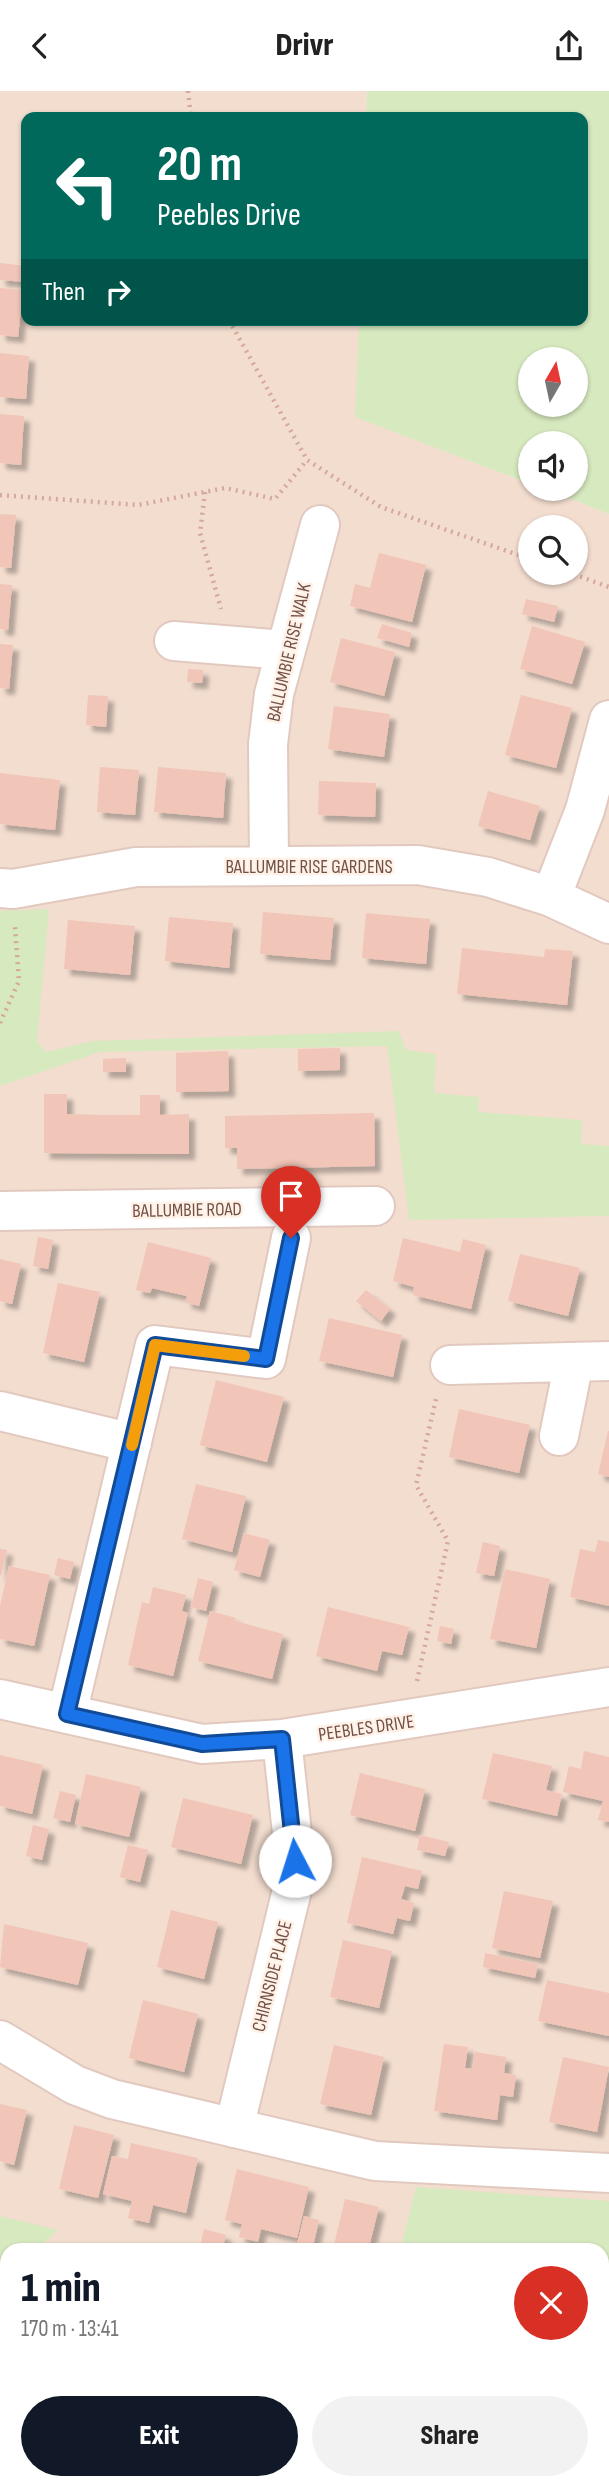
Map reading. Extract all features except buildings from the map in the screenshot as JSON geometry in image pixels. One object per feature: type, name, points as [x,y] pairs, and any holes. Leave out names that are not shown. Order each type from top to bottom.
[{"type":"street","name":"BALLUMBIE RISE WALK","points":[[269,865],[268,744],[274,694],[320,525]]},
{"type":"street","points":[[174,641],[285,650]]},
{"type":"street","points":[[551,897],[585,810],[609,720]]},
{"type":"street","name":"BALLUMBIE RISE GARDENS","points":[[6,888],[136,867],[418,865],[488,877],[551,897],[609,924]]},
{"type":"street","name":"BALLUMBIE ROAD","points":[[0,1211],[375,1206]]},
{"type":"street","points":[[67,1714],[155,1345],[266,1359],[291,1238]]},
{"type":"street","points":[[450,1365],[592,1361],[559,1436]]},
{"type":"street","points":[[0,1411],[132,1443]]},
{"type":"street","name":"PEEBLES DRIVE","points":[[0,1699],[202,1744],[282,1739],[609,1688]]},
{"type":"street","name":"CHIRNSIDE PLACE","points":[[234,2128],[292,1889],[295,1861],[282,1739]]},
{"type":"street","points":[[0,2040],[75,2085],[112,2099],[375,2161],[609,2173]]},
{"type":"path","points":[[188,91],[190,112]]},
{"type":"path","points":[[232,326],[307,460],[381,507],[518,555]]},
{"type":"path","points":[[0,495],[138,505],[225,488],[275,499],[307,460]]},
{"type":"path","points":[[205,492],[200,533],[216,582],[222,613]]},
{"type":"path","points":[[588,580],[609,587]]},
{"type":"path","points":[[0,1023],[19,981],[6,888]]},
{"type":"path","points":[[421,1719],[416,1687],[448,1541],[416,1485],[438,1390],[450,1365]]},
{"type":"shaded area","points":[[0,91],[367,91],[366,112],[21,112],[21,326],[359,326],[356,417],[518,479],[518,501],[576,501],[609,514],[609,2243],[0,2243]]},
{"type":"green space","points":[[367,91],[609,91],[609,514],[576,501],[588,501],[588,431],[518,431],[518,479],[355,417],[359,326],[588,326],[588,112],[366,112]]},
{"type":"green space","points":[[49,909],[37,1042],[47,1052],[92,1041],[399,1031],[406,1050],[436,1054],[434,1093],[479,1097],[478,1112],[582,1120],[581,1144],[609,1146],[609,1216],[409,1220],[387,1046],[100,1052],[0,1086],[0,911]]},
{"type":"green space","points":[[416,2187],[609,2201],[609,2243],[402,2243]]},
{"type":"green space","points":[[0,2216],[58,2230],[44,2243],[0,2243]]},
{"type":"slow traffic","points":[[132,1445],[155,1345],[244,1356]]},
{"type":"route","points":[[291,1238],[266,1359],[155,1345],[67,1714],[202,1744],[282,1739],[295,1861]]}]
